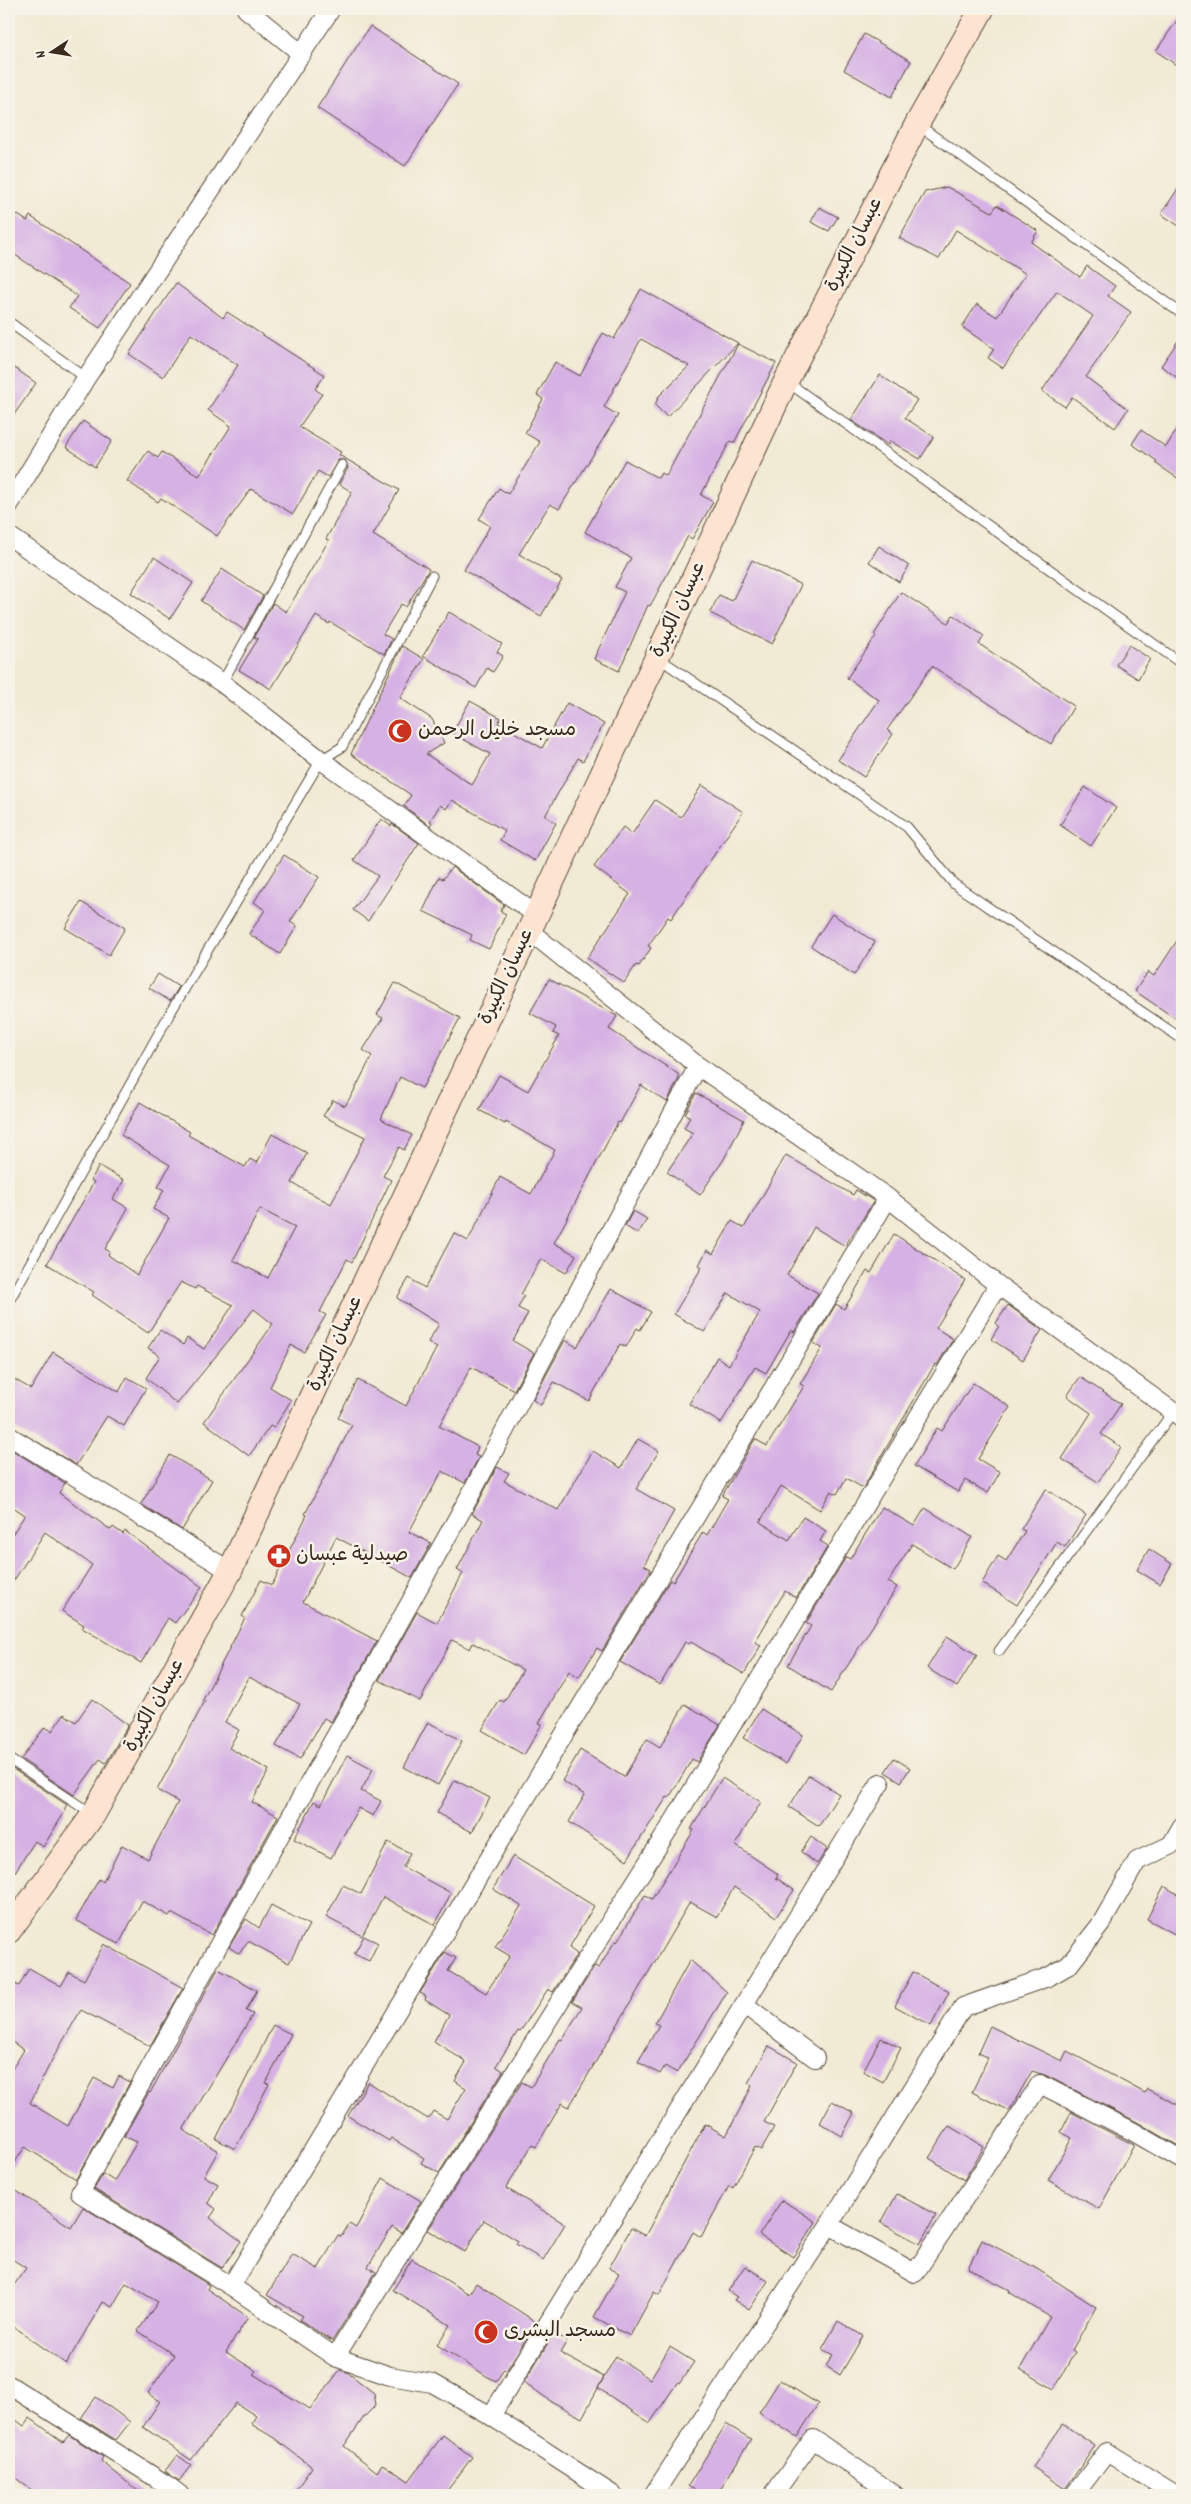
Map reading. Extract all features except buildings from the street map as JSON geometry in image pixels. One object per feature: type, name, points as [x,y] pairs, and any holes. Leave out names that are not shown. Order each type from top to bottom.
[{"type":"main road","name":"عبسان الكبيرة","points":[[9,1931],[93,1815],[230,1572],[786,381],[917,124],[982,9]]},
{"type":"street","points":[[246,9],[302,54]]},
{"type":"street","points":[[9,505],[86,378],[331,9]]},
{"type":"street","points":[[9,536],[222,683],[532,922],[698,1066],[888,1198],[998,1285],[1178,1415]]},
{"type":"street","points":[[613,2495],[491,2416],[432,2383],[390,2376],[336,2357],[230,2286],[80,2193],[472,1492],[698,1066]]},
{"type":"street","points":[[230,2286],[888,1198]]},
{"type":"street","points":[[336,2357],[672,1824],[998,1285]]},
{"type":"street","points":[[9,1436],[230,1572]]},
{"type":"street","points":[[491,2416],[880,1783]]},
{"type":"street","points":[[653,2495],[829,2224],[964,2007],[1048,1977],[1069,1965],[1101,1924],[1137,1861],[1171,1845],[1182,1826]]},
{"type":"street","points":[[745,2005],[815,2058]]},
{"type":"street","points":[[829,2224],[915,2273],[1040,2084],[1132,2131],[1182,2160]]},
{"type":"street","points":[[9,2385],[167,2484],[180,2495]]},
{"type":"street","points":[[773,2495],[812,2439],[895,2495]]},
{"type":"street","points":[[1074,2495],[1107,2452],[1176,2495]]},
{"type":"lane","points":[[917,124],[1182,314]]},
{"type":"lane","points":[[9,322],[86,378]]},
{"type":"lane","points":[[786,381],[1182,664]]},
{"type":"lane","points":[[222,683],[342,465]]},
{"type":"lane","points":[[9,1300],[168,1015],[321,760],[342,747],[432,576]]},
{"type":"lane","points":[[657,657],[907,828],[954,884],[1182,1039]]},
{"type":"lane","points":[[998,1651],[1178,1415]]},
{"type":"lane","points":[[9,1759],[93,1815]]},
{"type":"place","name":"مسجد خليل الرحمن","points":[[400,731]]},
{"type":"place","name":"صيدلية عبسان","points":[[279,1556]]},
{"type":"place","name":"مسجد البشرى","points":[[486,2332]]}]
